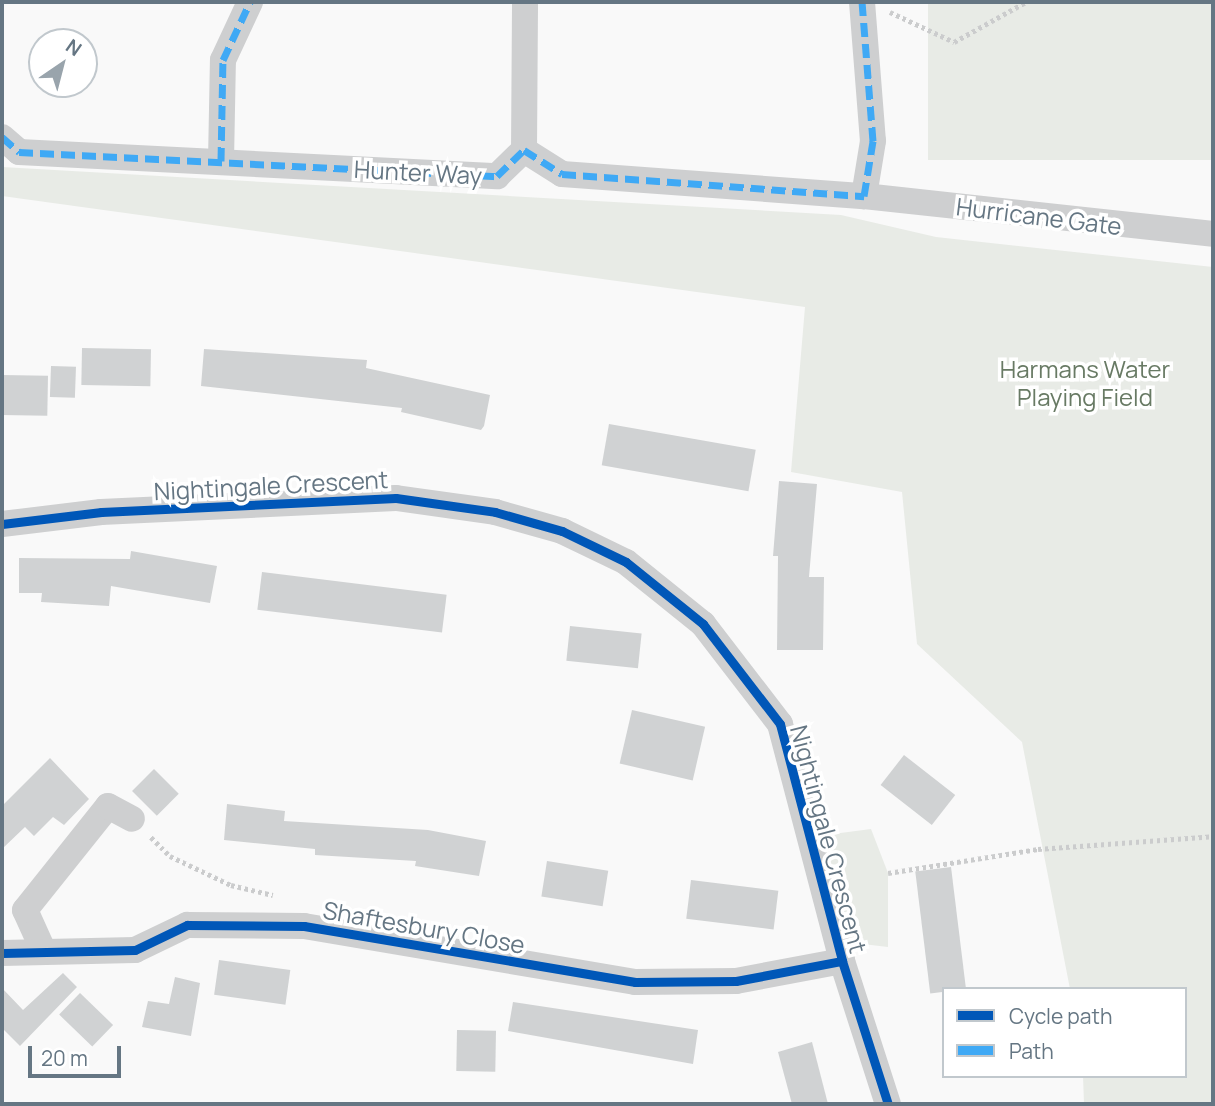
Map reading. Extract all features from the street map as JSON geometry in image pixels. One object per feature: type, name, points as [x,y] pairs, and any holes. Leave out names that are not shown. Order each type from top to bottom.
[{"type":"street","points":[[220,160],[223,60],[250,2]]},
{"type":"street","points":[[525,2],[524,150],[562,174],[864,196],[873,141],[871,5]]},
{"type":"street","name":"Hunter Way","points":[[2,137],[19,152],[497,176],[524,150]]},
{"type":"street","name":"Hurricane Gate","points":[[864,196],[1213,234]]},
{"type":"street","name":"Nightingale Crescent","points":[[2,524],[101,512],[396,498],[495,512],[562,531],[626,562],[703,625],[780,724],[842,961],[888,1104]]},
{"type":"street","points":[[44,952],[24,910],[108,806],[132,819]]},
{"type":"street","name":"Shaftesbury Close","points":[[2,953],[135,950],[187,925],[304,926],[635,982],[736,981],[842,961]]},
{"type":"path","points":[[871,5],[954,42],[1026,2]]},
{"type":"path","points":[[132,819],[170,856],[231,885],[279,896]]},
{"type":"path","points":[[888,873],[1038,849],[1213,836]]},
{"type":"green space","points":[[928,2],[1213,2],[1213,160],[928,160]]},
{"type":"green space","name":"Harmans Water Playing Field","points":[[2,167],[841,215],[936,237],[1213,267],[1213,1104],[1084,1104],[1083,1078],[1187,1078],[1187,987],[1070,987],[1022,742],[917,644],[902,492],[791,472],[805,307],[2,196]]},
{"type":"green space","points":[[871,829],[888,873],[888,947],[837,941],[810,837]]},
{"type":"building","points":[[82,348],[151,349],[150,386],[81,385]]},
{"type":"building","points":[[204,349],[367,360],[366,368],[490,395],[484,426],[481,430],[401,412],[402,408],[201,386]]},
{"type":"building","points":[[51,366],[76,367],[75,398],[50,397]]},
{"type":"building","points":[[2,375],[48,376],[47,416],[2,415]]},
{"type":"building","points":[[609,424],[756,450],[748,491],[602,465]]},
{"type":"building","points":[[779,481],[817,484],[809,577],[824,577],[823,650],[777,650],[778,556],[773,556]]},
{"type":"building","points":[[131,551],[217,566],[210,603],[111,586],[109,606],[41,602],[42,593],[19,593],[19,558],[130,559]]},
{"type":"building","points":[[262,572],[447,595],[442,632],[257,610]]},
{"type":"building","points":[[570,626],[642,634],[638,668],[566,661]]},
{"type":"building","points":[[632,710],[705,727],[693,780],[620,764]]},
{"type":"building","points":[[904,755],[955,795],[932,825],[881,785]]},
{"type":"building","points":[[50,758],[89,799],[64,825],[53,817],[34,836],[25,827],[2,849],[2,806]]},
{"type":"building","points":[[154,769],[179,794],[157,816],[132,791]]},
{"type":"building","points":[[227,804],[285,811],[284,821],[428,830],[486,841],[479,876],[415,866],[416,861],[315,855],[315,849],[224,840]]},
{"type":"building","points":[[547,861],[608,871],[603,906],[541,897]]},
{"type":"building","points":[[951,867],[966,987],[942,987],[942,992],[930,993],[915,871]]},
{"type":"building","points":[[691,880],[778,891],[774,929],[686,919]]},
{"type":"building","points":[[219,960],[290,970],[285,1005],[214,995]]},
{"type":"building","points":[[63,973],[77,987],[20,1046],[2,1028],[2,988],[23,1010]]},
{"type":"building","points":[[175,977],[200,983],[191,1036],[142,1027],[148,1001],[169,1004]]},
{"type":"building","points":[[80,993],[113,1025],[92,1047],[59,1015]]},
{"type":"building","points":[[513,1002],[698,1030],[693,1064],[508,1031]]},
{"type":"building","points":[[457,1030],[496,1031],[495,1072],[456,1071]]},
{"type":"building","points":[[812,1042],[828,1104],[792,1104],[778,1052]]},
{"type":"marked path","points":[[221,161],[223,60],[250,2]]},
{"type":"marked path","points":[[2,137],[19,152],[497,176],[524,150],[562,174],[864,196],[873,141],[862,2]]},
{"type":"cycle path","points":[[2,524],[101,512],[396,498],[495,512],[562,531],[626,562],[703,624],[780,724],[842,961],[888,1104]]},
{"type":"cycle path","points":[[2,953],[135,950],[187,925],[304,926],[635,982],[736,981],[842,961]]}]
